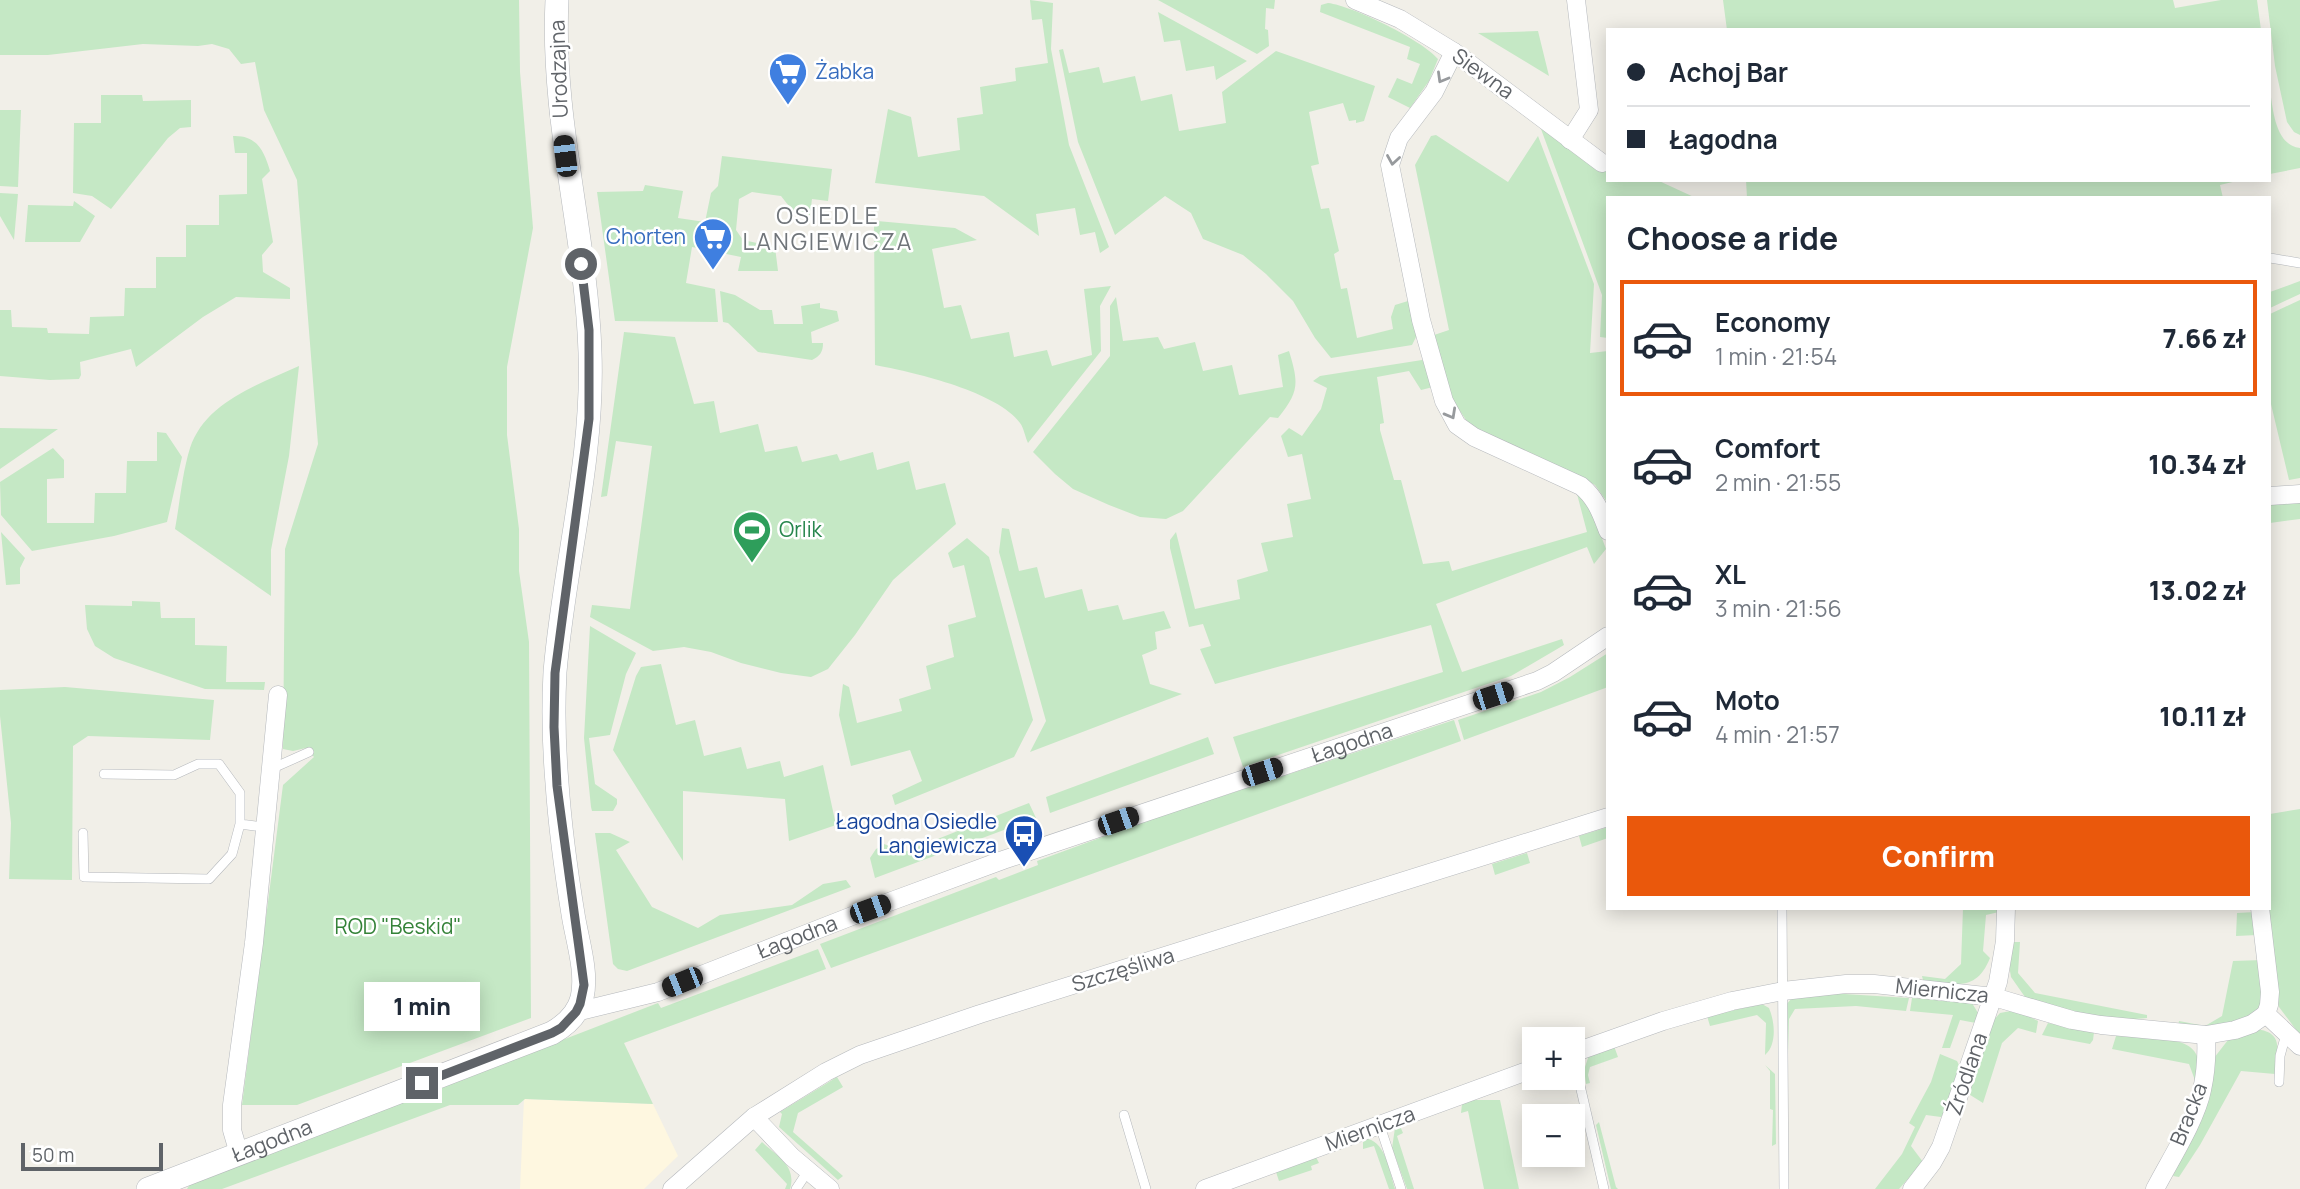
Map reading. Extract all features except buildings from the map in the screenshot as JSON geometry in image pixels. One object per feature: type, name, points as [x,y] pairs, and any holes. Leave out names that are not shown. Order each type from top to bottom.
[{"type":"street","name":"Urodzajna","points":[[557,0],[559,104],[585,287],[590,352],[589,419],[555,673],[557,786],[584,985],[576,1012]]},
{"type":"street","name":"Siewna","points":[[1355,0],[1400,19],[1454,52],[1602,163]]},
{"type":"street","points":[[1570,140],[1589,110],[1576,0]]},
{"type":"street","points":[[1454,52],[1434,92],[1399,138],[1390,165],[1421,320],[1444,401],[1457,425],[1474,438],[1581,485],[1598,505],[1606,526]]},
{"type":"street","points":[[2271,496],[2300,494]]},
{"type":"street","name":"Łagodna","points":[[160,1187],[552,1033],[561,1028],[576,1012],[658,992],[1003,860],[1537,681],[1606,637]]},
{"type":"street","points":[[239,1154],[231,1118],[254,943],[278,695]]},
{"type":"street","name":"Szczęśliwa","points":[[672,1189],[754,1117],[827,1072],[888,1044],[1606,818]]},
{"type":"street","name":"Źródlana","points":[[1912,1189],[1941,1147],[1994,997],[2005,941],[2006,910]]},
{"type":"street","points":[[2260,910],[2270,992],[2266,1014],[2300,1046]]},
{"type":"street","name":"Miernicza","points":[[1585,1050],[1684,1014],[1732,1001],[1819,986],[1874,984],[1994,997],[2072,1020],[2130,1030],[2206,1035],[2235,1030],[2252,1024],[2266,1014]]},
{"type":"street","name":"Bracka","points":[[2155,1189],[2202,1092],[2207,1056],[2206,1035]]},
{"type":"street","name":"Miernicza","points":[[1205,1189],[1234,1184],[1522,1073]]},
{"type":"street","points":[[754,1117],[830,1189]]},
{"type":"lane","points":[[2271,258],[2300,263]]},
{"type":"lane","points":[[270,770],[309,752]]},
{"type":"lane","points":[[83,833],[85,877],[209,878],[232,854],[240,824],[240,793],[219,764],[198,764],[174,775],[104,774]]},
{"type":"lane","points":[[240,824],[264,827]]},
{"type":"lane","points":[[1782,910],[1784,1189]]},
{"type":"lane","points":[[2279,1082],[2280,1056],[2287,1032]]},
{"type":"lane","points":[[1582,1090],[1605,1189]]},
{"type":"lane","points":[[1125,1115],[1146,1189]]},
{"type":"lane","points":[[1380,1126],[1401,1189]]},
{"type":"lane","points":[[796,1189],[808,1171]]},
{"type":"shaded area","points":[[524,1099],[653,1104],[678,1156],[644,1189],[520,1189]]},
{"type":"green space","name":"ROD \"Beskid\"","points":[[0,0],[519,0],[520,72],[533,228],[507,367],[507,435],[519,529],[519,571],[529,642],[531,1018],[297,1105],[242,1105],[283,785],[314,757],[306,748],[293,751],[283,749],[285,549],[318,444],[297,180],[264,110],[255,62],[241,64],[229,49],[212,44],[143,44],[48,55],[0,55]]},
{"type":"green space","points":[[1030,0],[1053,3],[1051,49],[1069,145],[1109,247],[1100,253],[1095,232],[1080,235],[1075,208],[1036,214],[1039,236],[984,196],[875,183],[888,109],[911,117],[918,157],[960,150],[957,118],[983,114],[980,87],[1016,81],[1015,68],[1048,63],[1042,19],[1032,20]]},
{"type":"green space","points":[[1158,0],[1275,0],[1274,9],[1266,8],[1265,29],[1268,30],[1269,46],[1257,54]]},
{"type":"green space","points":[[1723,0],[2173,0],[2175,8],[2221,0],[2257,0],[2261,28],[1727,28]]},
{"type":"green space","points":[[2267,0],[2300,0],[2300,135],[2294,132],[2287,122]]},
{"type":"green space","points":[[1328,3],[1353,10],[1386,25],[1418,43],[1438,59],[1429,81],[1410,108],[1388,97],[1397,78],[1412,84],[1420,64],[1407,59],[1410,47],[1320,12],[1321,5]]},
{"type":"green space","points":[[1158,12],[1247,61],[1216,80],[1214,66],[1186,71],[1180,40],[1164,42]]},
{"type":"green space","points":[[1538,31],[1549,76],[1478,33]]},
{"type":"green space","points":[[1063,49],[1069,73],[1099,67],[1103,83],[1135,76],[1141,101],[1172,94],[1179,131],[1226,123],[1222,92],[1276,51],[1375,86],[1364,121],[1349,121],[1343,103],[1309,112],[1319,164],[1311,166],[1321,209],[1329,208],[1339,251],[1334,254],[1341,289],[1347,288],[1357,338],[1393,329],[1391,317],[1395,305],[1408,301],[1418,333],[1412,345],[1331,358],[1315,338],[1293,301],[1266,274],[1243,255],[1203,239],[1191,213],[1165,196],[1115,235],[1078,142],[1059,50]]},
{"type":"green space","points":[[101,95],[142,95],[143,101],[191,100],[191,127],[180,128],[168,138],[111,209],[92,196],[73,193],[74,123],[101,123]]},
{"type":"green space","points":[[2271,96],[2280,133],[2285,140],[2300,148],[2300,168],[2271,174]]},
{"type":"green space","points":[[0,110],[21,110],[18,187],[0,186]]},
{"type":"green space","points":[[1541,129],[1606,158],[1606,182],[1661,182],[1692,196],[1606,196],[1606,338],[1600,337],[1602,295]]},
{"type":"green space","points":[[1436,135],[1508,182],[1538,136],[1594,284],[1590,353],[1606,351],[1606,501],[1595,485],[1576,474],[1492,441],[1470,426],[1452,399],[1434,335],[1449,330],[1415,165],[1431,136]]},
{"type":"green space","points":[[233,136],[254,141],[268,164],[270,171],[262,179],[273,242],[262,255],[263,272],[290,288],[290,299],[236,297],[203,317],[136,367],[131,349],[80,362],[79,379],[0,376],[0,310],[11,310],[12,327],[47,328],[48,333],[89,334],[90,317],[124,316],[125,288],[156,288],[156,257],[186,257],[186,225],[219,225],[219,195],[247,194],[247,153],[235,153]]},
{"type":"green space","points":[[722,156],[832,169],[828,201],[812,199],[810,215],[792,210],[781,196],[752,192],[739,199],[736,230],[743,240],[775,247],[778,271],[738,271],[741,257],[692,247],[686,283],[715,289],[718,322],[615,321],[597,192],[643,191],[645,185],[683,191],[678,218],[705,222],[711,193],[718,186]]},
{"type":"green space","points":[[1746,182],[2233,182],[2220,185],[2223,196],[1747,196]]},
{"type":"green space","points":[[0,193],[18,194],[14,240],[0,216]]},
{"type":"green space","points":[[74,201],[95,216],[80,242],[25,242],[28,205],[73,206]]},
{"type":"green space","points":[[874,222],[955,228],[977,240],[932,249],[944,308],[961,305],[971,339],[1009,332],[1014,357],[1047,350],[1052,366],[1092,355],[1084,289],[1111,286],[1100,306],[1101,351],[1028,443],[1020,423],[993,401],[953,385],[875,365]]},
{"type":"green space","points":[[2300,281],[2300,294],[2271,308],[2271,292]]},
{"type":"green space","points":[[720,291],[735,295],[760,310],[772,310],[774,324],[803,324],[801,306],[820,303],[820,308],[837,311],[839,321],[811,332],[812,343],[823,343],[820,353],[812,360],[758,352],[728,323],[723,322]]},
{"type":"green space","points":[[1116,297],[1123,341],[1158,337],[1164,349],[1195,342],[1203,371],[1232,365],[1239,395],[1283,387],[1278,355],[1289,351],[1294,372],[1293,394],[1278,418],[1270,417],[1183,511],[1166,519],[1140,517],[1073,489],[1033,452],[1110,356],[1110,306]]},
{"type":"green space","points":[[2300,300],[2300,478],[2289,480],[2271,404],[2271,314]]},
{"type":"green space","points":[[624,332],[675,337],[694,404],[714,401],[720,433],[758,424],[765,452],[797,446],[802,462],[837,454],[840,461],[873,452],[877,470],[909,461],[916,490],[945,483],[956,524],[893,580],[828,669],[811,677],[781,673],[711,652],[684,647],[653,651],[590,617],[592,605],[630,609],[652,446],[616,441],[607,496],[601,497]]},
{"type":"green space","points":[[1422,360],[1427,362],[1433,387],[1421,390],[1409,371],[1377,377],[1384,423],[1380,424],[1380,430],[1394,480],[1401,480],[1423,564],[1449,561],[1452,571],[1587,532],[1577,494],[1588,501],[1606,549],[1594,564],[1587,547],[1436,604],[1462,672],[1562,639],[1564,645],[1511,676],[1243,767],[1233,737],[1443,672],[1431,625],[1215,684],[1200,649],[1211,646],[1203,624],[1189,627],[1170,540],[1176,532],[1195,609],[1240,599],[1237,580],[1268,571],[1261,543],[1293,537],[1287,504],[1311,499],[1302,454],[1288,457],[1281,436],[1289,428],[1302,436],[1321,409],[1327,388],[1313,381],[1320,376]]},
{"type":"green space","points":[[299,366],[289,456],[271,550],[271,596],[175,529],[183,478],[197,432],[208,418],[235,396]]},
{"type":"green space","points":[[0,428],[58,429],[0,469]]},
{"type":"green space","points":[[157,432],[166,433],[182,457],[167,522],[114,536],[32,551],[1,515],[0,482],[53,448],[64,460],[64,478],[47,479],[47,523],[94,523],[95,493],[126,493],[127,461],[157,461]]},
{"type":"green space","points":[[2300,502],[2300,519],[2271,523],[2271,504]]},
{"type":"green space","points":[[1002,528],[1009,529],[1019,571],[1037,567],[1045,598],[1082,589],[1088,611],[1118,605],[1123,620],[1164,611],[1171,628],[1155,632],[1157,649],[1142,655],[1150,684],[1182,694],[1030,752],[1046,721],[999,552]]},
{"type":"green space","points":[[1,532],[25,558],[20,568],[20,584],[6,585]]},
{"type":"green space","points":[[967,538],[989,557],[1033,720],[1014,757],[895,805],[892,795],[922,781],[910,750],[851,766],[839,715],[843,684],[849,687],[857,723],[902,711],[899,699],[931,689],[926,666],[954,657],[948,625],[976,617],[964,565],[953,568],[948,553]]},
{"type":"green space","points":[[132,601],[160,602],[161,618],[195,618],[195,645],[227,646],[226,682],[265,682],[264,690],[205,689],[114,658],[95,646],[87,629],[85,605],[132,606]]},
{"type":"green space","points":[[590,626],[636,653],[626,674],[610,735],[589,738],[595,784],[617,799],[613,811],[592,811],[591,807],[584,738]]},
{"type":"green space","points":[[1606,654],[1606,688],[1464,740],[1458,720],[1541,692]]},
{"type":"green space","points":[[661,664],[676,725],[695,720],[704,756],[741,747],[747,769],[780,761],[784,777],[823,765],[836,825],[789,841],[785,799],[683,791],[683,861],[613,750],[641,667]]},
{"type":"green space","points":[[65,687],[214,700],[210,740],[88,736],[73,746],[72,880],[9,879],[11,823],[0,716],[0,690]]},
{"type":"green space","points":[[1454,720],[1461,741],[831,968],[820,944],[996,877],[999,880],[1038,865],[1037,861],[1146,821]]},
{"type":"green space","points":[[1208,737],[1214,754],[1050,813],[1046,797]]},
{"type":"green space","points":[[1029,803],[1036,818],[875,878],[870,858],[876,849],[884,844],[892,847],[897,855]]},
{"type":"green space","points":[[2300,809],[2300,1035],[2279,1007],[2276,996],[2267,910],[2271,910],[2271,814]]},
{"type":"green space","points":[[1606,828],[1606,839],[1582,847],[1579,836]]},
{"type":"green space","points":[[595,833],[610,833],[630,842],[616,850],[652,907],[698,928],[720,915],[792,905],[823,884],[846,880],[851,887],[627,971],[618,969],[613,964]]},
{"type":"green space","points":[[1527,853],[1530,863],[1495,875],[1492,864]]},
{"type":"green space","points":[[1963,910],[1998,910],[1986,915],[1983,951],[1990,958],[1978,977],[1963,984],[1923,980],[1922,976],[1945,979],[1961,964]]},
{"type":"green space","points":[[2255,912],[2257,935],[2236,936],[2237,913]]},
{"type":"green space","points":[[2011,942],[2020,942],[2018,973],[2035,993],[2147,1015],[2147,1018],[2112,1021],[2039,1005],[2025,997],[2011,977]]},
{"type":"green space","points":[[818,949],[826,969],[624,1043],[653,1104],[525,1099],[518,1105],[450,1105],[222,1189],[187,1189],[190,1184],[658,1003],[661,1008]]},
{"type":"green space","points":[[2262,960],[2264,1000],[2247,1018],[2226,1026],[2202,1028],[2178,1026],[2179,1021],[2205,1026],[2222,1016],[2233,961]]},
{"type":"green space","points":[[1828,993],[1909,998],[1906,1011],[1856,1006],[1795,1009],[1789,1019],[1788,1054],[1783,1051],[1784,1007],[1792,998]]},
{"type":"green space","points":[[1912,998],[1972,1003],[1978,1013],[1976,1023],[1960,1020],[1950,1048],[1942,1048],[1953,1015],[1910,1011]]},
{"type":"green space","points":[[1762,1004],[1769,1008],[1774,1026],[1772,1045],[1765,1055],[1766,1023],[1757,1015],[1710,1026],[1707,1016]]},
{"type":"green space","points":[[2016,1010],[2038,1021],[2036,1033],[2018,1028],[2002,1043],[1983,1103],[1967,1093],[1991,1023],[2000,1013]]},
{"type":"green space","points":[[2048,1023],[2094,1032],[2093,1040],[2090,1044],[2042,1035]]},
{"type":"green space","points":[[2255,1029],[2265,1031],[2275,1038],[2275,1074],[2241,1071],[2200,1145],[2179,1177],[2173,1176],[2200,1117],[2214,1058],[2228,1040]]},
{"type":"green space","points":[[2116,1036],[2163,1038],[2187,1045],[2198,1060],[2196,1083],[2189,1064],[2112,1049]]},
{"type":"green space","points":[[1614,1046],[1618,1057],[1590,1067],[1590,1083],[1586,1084],[1585,1067],[1589,1055]]},
{"type":"green space","points":[[1940,1054],[1957,1061],[1960,1067],[1946,1111],[1941,1117],[1926,1115],[1911,1146],[1923,1162],[1899,1189],[1875,1189],[1902,1154],[1915,1127],[1909,1123],[1931,1082]]},
{"type":"green space","points":[[1765,1065],[1775,1074],[1776,1144],[1772,1146],[1770,1071]]},
{"type":"green space","points":[[837,1077],[843,1087],[798,1113],[793,1132],[843,1176],[838,1180],[779,1127],[782,1114],[780,1112]]},
{"type":"green space","points":[[1473,1100],[1500,1100],[1519,1189],[1484,1189],[1468,1111],[1461,1113],[1462,1104]]},
{"type":"green space","points":[[1599,1122],[1618,1189],[1611,1189],[1596,1125]]},
{"type":"green space","points":[[1400,1126],[1403,1133],[1397,1136],[1414,1189],[1407,1189],[1392,1148],[1395,1128]]},
{"type":"green space","points":[[1368,1139],[1383,1152],[1395,1189],[1389,1189],[1374,1146],[1363,1149],[1363,1142]]},
{"type":"green space","points":[[762,1142],[788,1168],[791,1174],[790,1189],[785,1189],[787,1184],[755,1150]]},
{"type":"green space","points":[[1316,1157],[1319,1163],[1311,1166],[1312,1170],[1279,1181],[1276,1172]]},
{"type":"place","name":"Żabka","points":[[788,106]]},
{"type":"place","name":"Chorten","points":[[713,271]]},
{"type":"place","name":"Orlik","points":[[752,564]]},
{"type":"place","name":"Łagodna Osiedle Langiewicza","points":[[1024,868]]},
{"type":"district","name":"OSIEDLE LANGIEWICZA","points":[[828,229]]},
{"type":"route","points":[[422,1083],[552,1033],[561,1028],[576,1012],[583,995],[583,975],[557,786],[554,727],[555,673],[589,419],[589,330],[581,264]]}]
